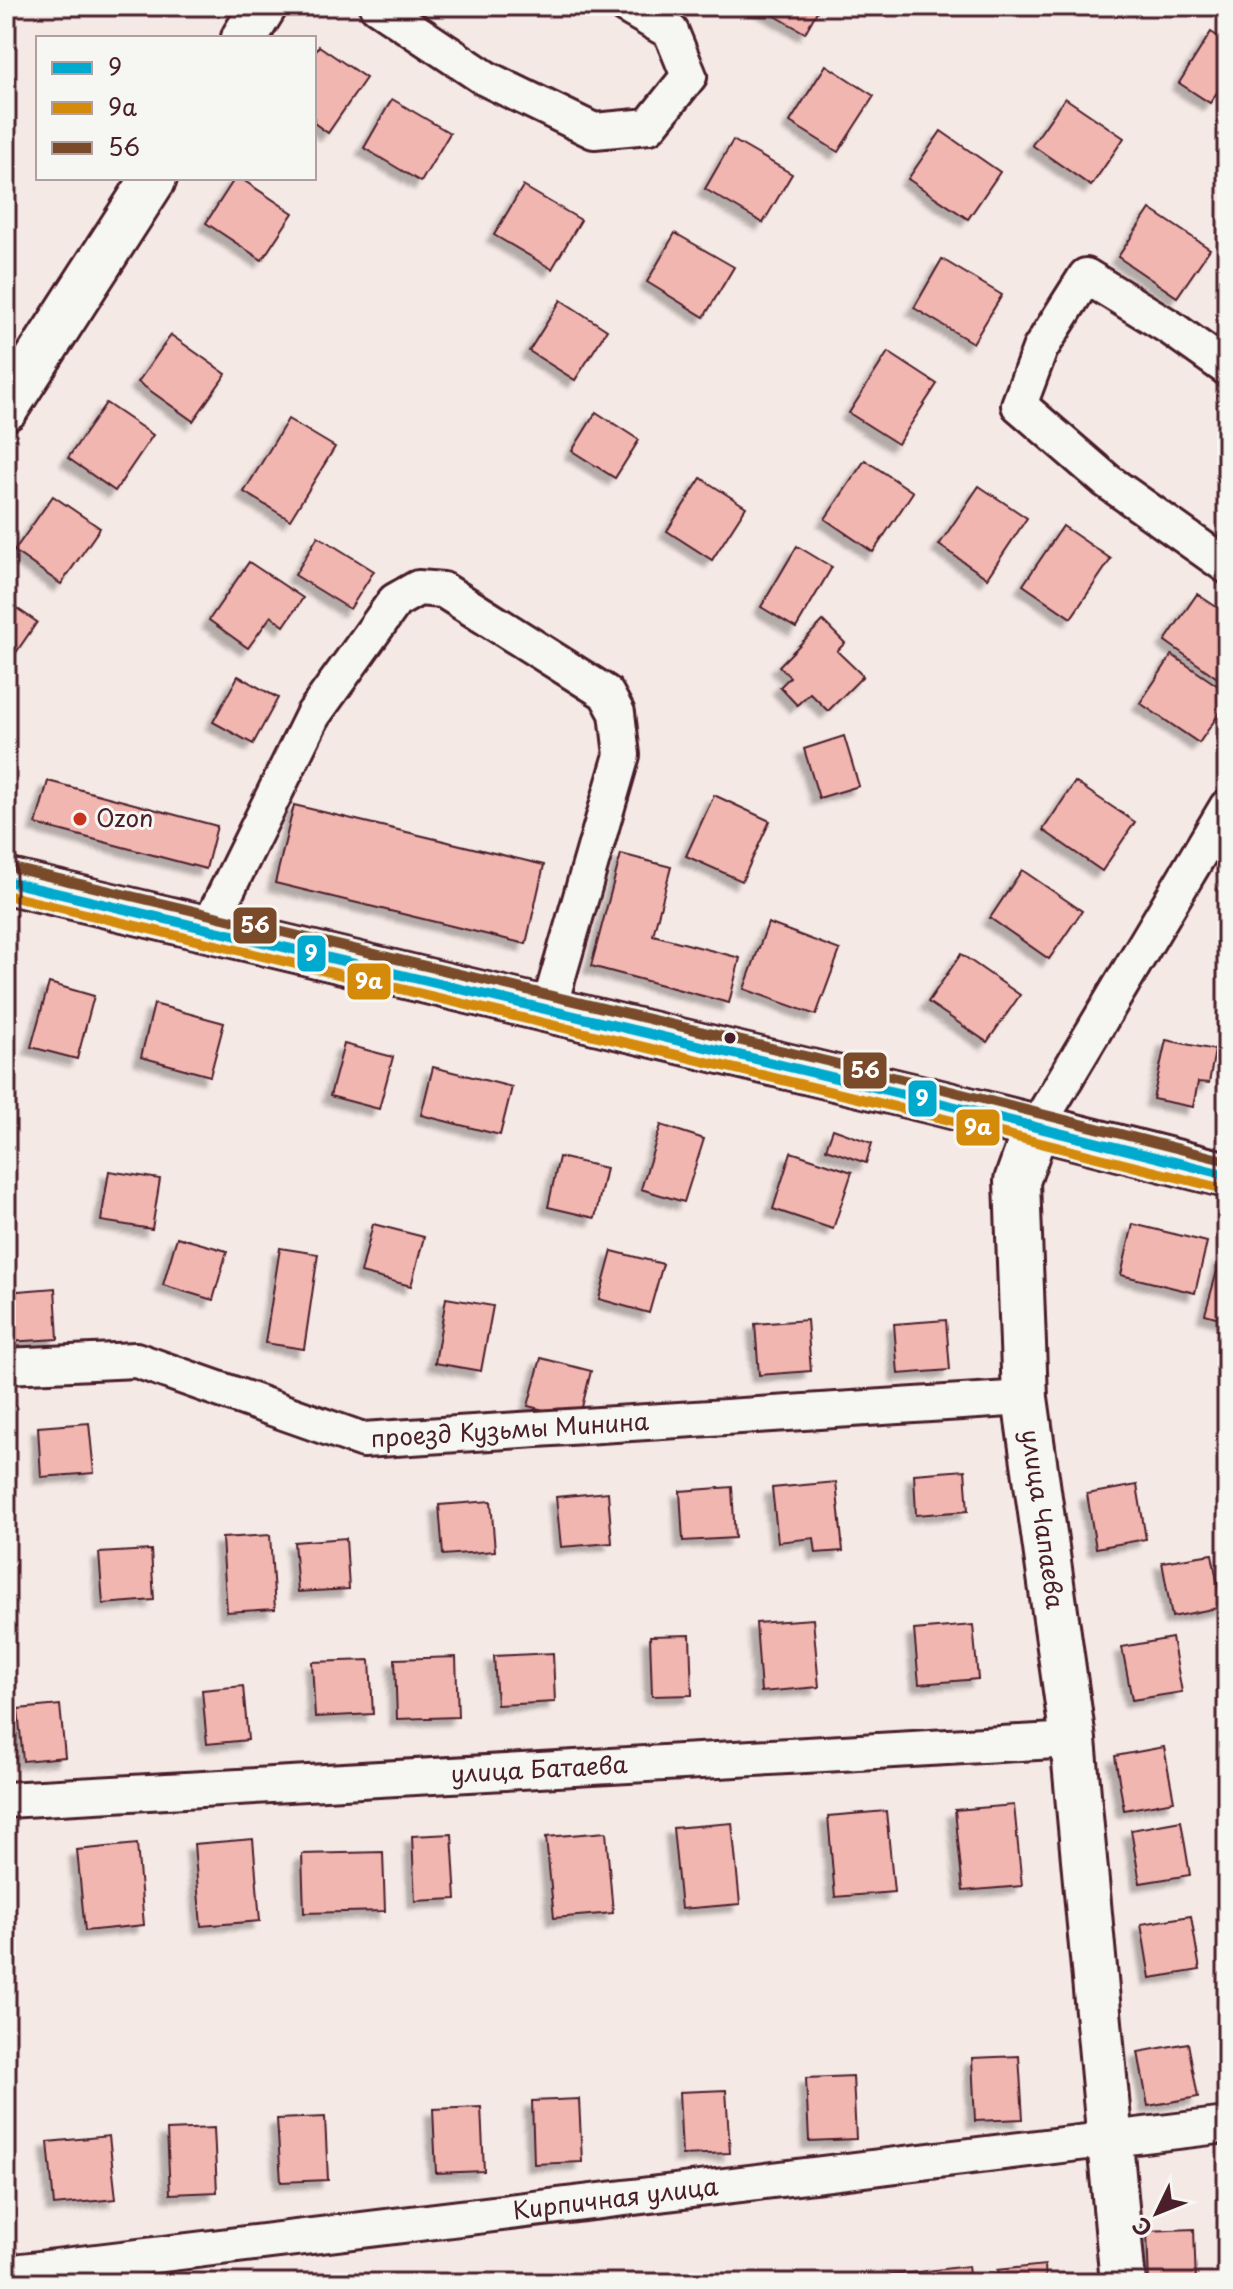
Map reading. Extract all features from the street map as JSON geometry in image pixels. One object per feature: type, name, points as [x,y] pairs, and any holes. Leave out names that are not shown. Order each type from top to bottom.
[{"type":"main road","points":[[245,36],[264,6]]},
{"type":"main road","points":[[6,408],[153,180]]},
{"type":"main road","points":[[6,881],[928,1100],[1227,1175]]},
{"type":"main road","name":"улица Чапаева","points":[[1036,1128],[1017,1181],[1025,1398],[1073,1740],[1123,2283]]},
{"type":"street","points":[[377,6],[485,78],[594,131],[649,126],[689,76],[671,32],[626,6]]},
{"type":"street","points":[[1227,368],[1171,328],[1086,276],[1040,349],[1019,405],[1107,481],[1227,566]]},
{"type":"street","points":[[208,929],[313,715],[395,601],[418,588],[443,590],[606,693],[617,713],[622,755],[548,1011]]},
{"type":"street","name":"улица Чапаева","points":[[1036,1128],[1227,807]]},
{"type":"street","name":"проезд Кузьмы Минина","points":[[6,1366],[136,1360],[363,1440],[1025,1398]]},
{"type":"street","name":"улица Батаева","points":[[6,1800],[1073,1740]]},
{"type":"street","name":"Кирпичная улица","points":[[6,2273],[1227,2125]]},
{"type":"building","points":[[6,6],[18,6],[6,26]]},
{"type":"building","points":[[758,6],[820,6],[805,33]]},
{"type":"building","points":[[1211,32],[1227,42],[1227,77],[1210,103],[1179,83]]},
{"type":"building","points":[[319,46],[366,78],[328,133],[316,124],[316,50]]},
{"type":"building","points":[[826,65],[874,96],[838,152],[790,122]]},
{"type":"building","points":[[1065,98],[1124,138],[1091,186],[1032,145]]},
{"type":"building","points":[[392,99],[450,133],[421,182],[364,148]]},
{"type":"building","points":[[941,131],[1000,172],[968,219],[908,179]]},
{"type":"building","points":[[733,140],[792,174],[763,223],[705,189]]},
{"type":"building","points":[[234,180],[243,180],[293,213],[262,260],[206,223]]},
{"type":"building","points":[[523,186],[581,220],[552,269],[494,235]]},
{"type":"building","points":[[1150,209],[1210,249],[1177,297],[1118,257]]},
{"type":"building","points":[[675,233],[734,267],[704,317],[647,282]]},
{"type":"building","points":[[942,259],[1002,295],[973,343],[914,308]]},
{"type":"building","points":[[561,300],[607,330],[575,380],[529,351]]},
{"type":"building","points":[[171,335],[226,374],[193,421],[138,382]]},
{"type":"building","points":[[888,352],[937,384],[898,444],[849,413]]},
{"type":"building","points":[[106,403],[153,435],[115,491],[68,458]]},
{"type":"building","points":[[596,412],[639,440],[615,478],[572,451]]},
{"type":"building","points":[[288,419],[335,447],[290,520],[244,492]]},
{"type":"building","points":[[865,460],[913,492],[873,552],[825,519]]},
{"type":"building","points":[[701,478],[746,507],[712,560],[667,531]]},
{"type":"building","points":[[979,486],[1027,518],[987,578],[939,545]]},
{"type":"building","points":[[53,496],[100,528],[61,584],[14,551]]},
{"type":"building","points":[[1063,526],[1111,559],[1071,618],[1023,585]]},
{"type":"building","points":[[318,536],[374,571],[350,609],[295,575]]},
{"type":"building","points":[[797,546],[832,567],[796,628],[761,607]]},
{"type":"building","points":[[249,562],[303,598],[284,626],[271,616],[248,648],[209,620]]},
{"type":"building","points":[[1197,594],[1227,614],[1227,677],[1223,682],[1165,641]]},
{"type":"building","points":[[6,601],[37,622],[6,667]]},
{"type":"building","points":[[823,621],[845,643],[837,651],[863,676],[828,711],[810,693],[797,705],[780,687],[790,677],[779,666]]},
{"type":"building","points":[[1172,655],[1227,692],[1227,702],[1199,743],[1140,703]]},
{"type":"building","points":[[238,676],[278,698],[253,744],[213,722]]},
{"type":"building","points":[[844,736],[859,786],[819,798],[804,749]]},
{"type":"building","points":[[48,781],[217,826],[206,869],[36,824]]},
{"type":"building","points":[[1075,782],[1135,822],[1102,871],[1043,830]]},
{"type":"building","points":[[714,795],[770,821],[742,881],[686,856]]},
{"type":"building","points":[[294,805],[544,865],[526,944],[275,883]]},
{"type":"building","points":[[621,854],[671,867],[653,935],[740,958],[729,1003],[591,966]]},
{"type":"building","points":[[1022,870],[1082,911],[1049,959],[990,918]]},
{"type":"building","points":[[768,923],[840,950],[816,1015],[744,989]]},
{"type":"building","points":[[961,954],[1020,995],[987,1042],[928,1002]]},
{"type":"building","points":[[49,983],[94,996],[77,1059],[31,1047]]},
{"type":"building","points":[[154,1004],[224,1023],[210,1076],[141,1057]]},
{"type":"building","points":[[1166,1040],[1215,1050],[1209,1083],[1198,1082],[1193,1107],[1153,1099]]},
{"type":"building","points":[[344,1044],[393,1057],[379,1109],[330,1096]]},
{"type":"building","points":[[433,1067],[512,1087],[500,1135],[421,1115]]},
{"type":"building","points":[[661,1125],[704,1139],[684,1202],[641,1189]]},
{"type":"building","points":[[833,1129],[872,1143],[866,1163],[826,1149]]},
{"type":"building","points":[[791,1152],[852,1172],[833,1229],[773,1209]]},
{"type":"building","points":[[559,1157],[606,1168],[595,1218],[548,1207]]},
{"type":"building","points":[[109,1171],[160,1179],[152,1229],[101,1221]]},
{"type":"building","points":[[373,1224],[424,1237],[411,1286],[361,1273]]},
{"type":"building","points":[[1133,1224],[1207,1242],[1195,1293],[1121,1275]]},
{"type":"building","points":[[177,1237],[227,1251],[213,1300],[163,1285]]},
{"type":"building","points":[[280,1248],[318,1254],[304,1349],[265,1343]]},
{"type":"building","points":[[612,1251],[663,1264],[649,1313],[599,1299]]},
{"type":"building","points":[[1221,1257],[1227,1258],[1227,1320],[1205,1314]]},
{"type":"building","points":[[55,1288],[58,1339],[7,1342],[6,1292]]},
{"type":"building","points":[[446,1298],[493,1306],[481,1371],[435,1363]]},
{"type":"building","points":[[807,1320],[811,1371],[759,1375],[755,1324]]},
{"type":"building","points":[[946,1320],[950,1370],[898,1374],[894,1324]]},
{"type":"building","points":[[541,1358],[591,1371],[579,1419],[528,1406]]},
{"type":"building","points":[[89,1423],[94,1473],[41,1477],[38,1427]]},
{"type":"building","points":[[965,1470],[968,1511],[916,1515],[914,1474]]},
{"type":"building","points":[[836,1482],[843,1551],[816,1553],[814,1538],[778,1542],[772,1488]]},
{"type":"building","points":[[1137,1485],[1146,1539],[1096,1548],[1087,1494]]},
{"type":"building","points":[[732,1487],[735,1538],[683,1541],[680,1491]]},
{"type":"building","points":[[608,1492],[612,1543],[561,1547],[556,1497]]},
{"type":"building","points":[[491,1501],[495,1551],[443,1555],[439,1505]]},
{"type":"building","points":[[270,1535],[275,1609],[227,1612],[222,1538]]},
{"type":"building","points":[[346,1538],[349,1589],[298,1592],[294,1542]]},
{"type":"building","points":[[151,1550],[154,1600],[103,1604],[99,1553]]},
{"type":"building","points":[[1212,1554],[1222,1607],[1172,1617],[1162,1562]]},
{"type":"building","points":[[813,1619],[819,1687],[761,1692],[756,1623]]},
{"type":"building","points":[[973,1625],[978,1679],[919,1684],[914,1630]]},
{"type":"building","points":[[690,1635],[692,1695],[652,1696],[650,1636]]},
{"type":"building","points":[[1172,1638],[1182,1692],[1132,1700],[1122,1647]]},
{"type":"building","points":[[553,1653],[555,1702],[497,1705],[494,1656]]},
{"type":"building","points":[[456,1657],[458,1717],[397,1719],[395,1659]]},
{"type":"building","points":[[370,1660],[373,1714],[315,1717],[312,1662]]},
{"type":"building","points":[[243,1686],[248,1740],[207,1744],[202,1690]]},
{"type":"building","points":[[60,1705],[65,1757],[23,1761],[18,1709]]},
{"type":"building","points":[[1164,1747],[1174,1801],[1124,1810],[1115,1756]]},
{"type":"building","points":[[1014,1805],[1022,1886],[963,1891],[955,1810]]},
{"type":"building","points":[[886,1811],[894,1892],[835,1897],[828,1816]]},
{"type":"building","points":[[1181,1821],[1190,1875],[1140,1883],[1131,1830]]},
{"type":"building","points":[[732,1823],[740,1904],[681,1909],[673,1828]]},
{"type":"building","points":[[606,1832],[613,1913],[554,1918],[546,1837]]},
{"type":"building","points":[[452,1834],[456,1899],[415,1901],[412,1836]]},
{"type":"building","points":[[253,1839],[260,1921],[201,1926],[194,1844]]},
{"type":"building","points":[[137,1844],[144,1925],[85,1931],[77,1850]]},
{"type":"building","points":[[383,1852],[385,1911],[304,1913],[302,1854]]},
{"type":"building","points":[[1191,1916],[1200,1970],[1150,1978],[1141,1924]]},
{"type":"building","points":[[1188,2043],[1198,2097],[1148,2106],[1138,2052]]},
{"type":"building","points":[[1019,2056],[1023,2119],[975,2121],[972,2058]]},
{"type":"building","points":[[853,2076],[856,2139],[809,2141],[806,2078]]},
{"type":"building","points":[[726,2090],[730,2153],[682,2155],[679,2092]]},
{"type":"building","points":[[579,2099],[582,2162],[534,2164],[532,2101]]},
{"type":"building","points":[[481,2107],[484,2171],[436,2173],[433,2109]]},
{"type":"building","points":[[325,2117],[328,2180],[281,2182],[277,2119]]},
{"type":"building","points":[[214,2128],[217,2192],[170,2194],[167,2130]]},
{"type":"building","points":[[109,2136],[116,2199],[54,2205],[48,2142]]},
{"type":"building","points":[[1194,2229],[1196,2283],[1149,2283],[1147,2231]]},
{"type":"building","points":[[1045,2265],[1046,2283],[999,2283],[997,2270]]},
{"type":"building","points":[[968,2266],[970,2283],[885,2283],[885,2276]]},
{"type":"transit line","name":"56","points":[[9,867],[931,1086],[1227,1161]]},
{"type":"transit line","name":"9","points":[[6,881],[928,1100],[1227,1175]]},
{"type":"transit line","name":"9а","points":[[6,895],[925,1114],[1224,1189]]},
{"type":"place","name":"Ozon","points":[[80,819]]}]
